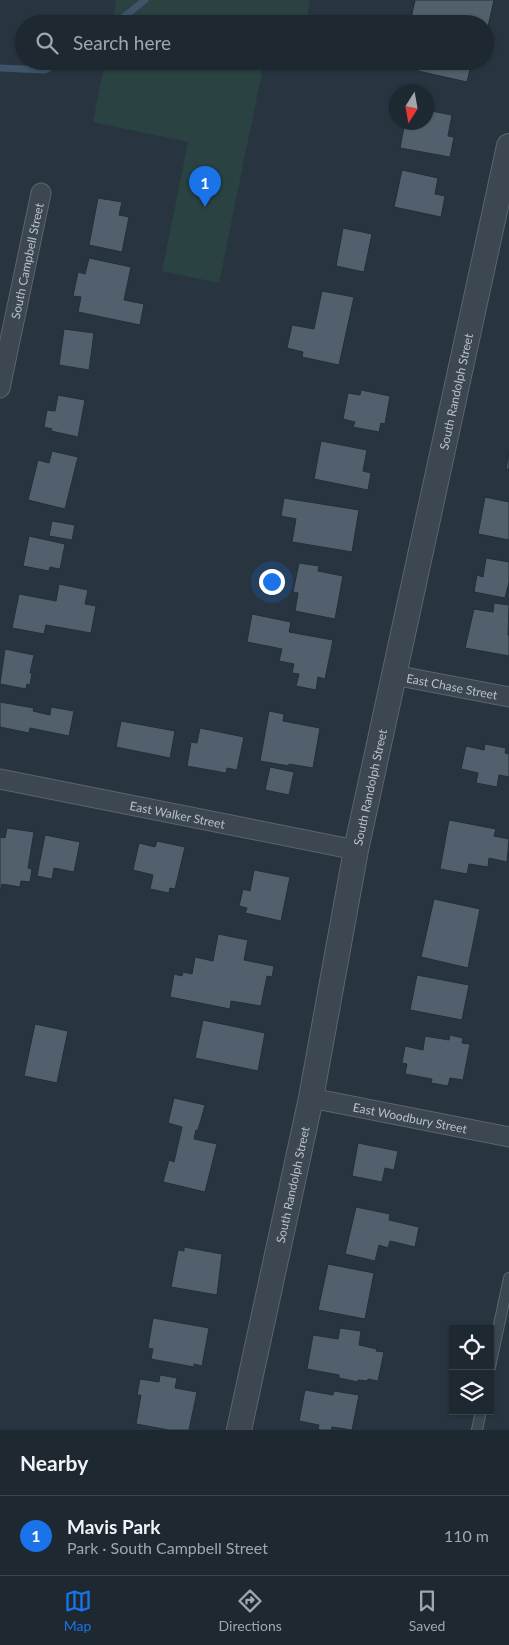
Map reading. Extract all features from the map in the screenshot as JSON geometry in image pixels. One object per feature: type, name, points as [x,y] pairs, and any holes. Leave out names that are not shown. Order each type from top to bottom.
[{"type":"street","name":"South Randolph Street","points":[[239,1430],[310,1098],[356,850],[509,146]]},
{"type":"street","name":"South Campbell Street","points":[[0,388],[41,194]]},
{"type":"street","name":"East Chase Street","points":[[394,675],[509,697]]},
{"type":"street","name":"East Walker Street","points":[[0,779],[356,850]]},
{"type":"street","name":"East Woodbury Street","points":[[310,1098],[509,1137]]},
{"type":"lane","points":[[494,1348],[509,1278]]},
{"type":"lane","points":[[477,1430],[480,1415]]},
{"type":"green space","points":[[116,0],[310,0],[308,15],[114,15]]},
{"type":"green space","points":[[103,70],[262,70],[219,283],[162,271],[188,142],[93,122]]},
{"type":"building","points":[[415,0],[494,0],[491,15],[412,15]]},
{"type":"building","points":[[418,70],[470,70],[467,82]]},
{"type":"building","points":[[434,112],[452,115],[448,136],[454,137],[450,157],[400,148],[403,130],[434,130]]},
{"type":"building","points":[[402,170],[438,178],[435,194],[445,196],[441,217],[394,207]]},
{"type":"building","points":[[98,198],[122,202],[119,215],[129,217],[122,252],[89,245]]},
{"type":"building","points":[[343,228],[372,234],[364,272],[336,266]]},
{"type":"building","points":[[89,258],[131,267],[124,300],[144,304],[140,325],[78,312],[81,297],[73,296],[78,272],[85,274]]},
{"type":"building","points":[[322,291],[354,297],[339,365],[302,357],[303,352],[287,348],[292,325],[314,329]]},
{"type":"building","points":[[64,329],[94,333],[89,370],[59,365]]},
{"type":"building","points":[[361,390],[390,396],[385,424],[381,423],[379,432],[353,427],[355,422],[343,419],[348,393],[360,395]]},
{"type":"building","points":[[58,395],[85,400],[78,437],[51,431],[52,429],[44,427],[47,410],[55,411]]},
{"type":"building","points":[[321,441],[367,450],[363,471],[371,473],[368,490],[314,479]]},
{"type":"building","points":[[52,451],[78,457],[65,509],[28,500],[38,460],[49,463]]},
{"type":"building","points":[[509,452],[509,469],[506,469]]},
{"type":"building","points":[[485,497],[509,502],[509,540],[478,534]]},
{"type":"building","points":[[284,498],[359,510],[352,552],[292,542],[296,519],[281,516]]},
{"type":"building","points":[[52,521],[75,525],[72,540],[49,536]]},
{"type":"building","points":[[29,536],[65,544],[60,569],[50,567],[49,571],[23,566]]},
{"type":"building","points":[[486,558],[509,562],[509,582],[505,598],[474,592],[477,575],[483,577]]},
{"type":"building","points":[[299,563],[319,566],[318,571],[343,576],[335,619],[295,611],[298,593],[293,592]]},
{"type":"building","points":[[59,584],[88,590],[85,604],[96,606],[91,633],[46,625],[44,634],[12,628],[19,594],[56,601]]},
{"type":"building","points":[[494,603],[509,605],[509,656],[465,648],[474,609],[493,612]]},
{"type":"building","points":[[252,614],[291,622],[289,632],[333,640],[325,679],[318,677],[316,690],[296,686],[299,674],[292,673],[294,664],[279,661],[282,649],[247,642]]},
{"type":"building","points":[[5,649],[34,655],[30,673],[32,673],[30,685],[27,684],[26,689],[0,684]]},
{"type":"building","points":[[0,702],[34,708],[33,711],[50,715],[51,707],[74,711],[69,736],[30,728],[29,733],[0,727]]},
{"type":"building","points":[[269,711],[284,714],[283,721],[320,728],[313,768],[260,761]]},
{"type":"building","points":[[121,721],[175,731],[170,758],[116,747]]},
{"type":"building","points":[[200,728],[244,737],[237,770],[227,768],[226,773],[187,766],[191,742],[197,743]]},
{"type":"building","points":[[485,744],[506,748],[505,753],[509,754],[509,777],[499,775],[497,787],[476,783],[478,773],[461,769],[466,746],[484,750]]},
{"type":"building","points":[[270,767],[294,772],[289,795],[265,790]]},
{"type":"building","points":[[449,820],[496,829],[494,836],[509,839],[507,862],[489,858],[488,867],[469,864],[467,874],[440,869]]},
{"type":"building","points":[[7,828],[34,832],[28,868],[32,869],[30,882],[21,881],[20,887],[2,884],[0,889],[0,837],[5,838]]},
{"type":"building","points":[[45,835],[80,842],[74,872],[54,868],[52,879],[37,876]]},
{"type":"building","points":[[157,841],[185,847],[175,889],[170,888],[169,893],[150,889],[153,875],[133,870],[139,843],[155,847]]},
{"type":"building","points":[[254,870],[290,877],[281,921],[245,913],[247,908],[239,906],[243,889],[250,891]]},
{"type":"building","points":[[434,899],[480,909],[468,968],[421,957]]},
{"type":"building","points":[[218,934],[248,940],[244,960],[274,966],[272,977],[267,976],[261,1006],[231,1001],[230,1009],[170,997],[174,974],[182,976],[183,972],[192,974],[195,957],[213,961]]},
{"type":"building","points":[[417,975],[469,985],[462,1020],[410,1010]]},
{"type":"building","points":[[203,1020],[265,1033],[258,1071],[195,1058]]},
{"type":"building","points":[[35,1024],[68,1031],[57,1083],[24,1076]]},
{"type":"building","points":[[450,1035],[463,1038],[462,1043],[470,1044],[463,1080],[450,1078],[448,1086],[431,1083],[432,1079],[405,1074],[407,1064],[402,1063],[405,1046],[423,1050],[425,1036],[449,1040]]},
{"type":"building","points":[[174,1098],[205,1105],[194,1139],[217,1144],[205,1192],[163,1182],[169,1160],[174,1162],[182,1127],[168,1123]]},
{"type":"building","points":[[358,1143],[398,1151],[394,1170],[385,1168],[382,1182],[352,1176]]},
{"type":"building","points":[[356,1207],[390,1214],[389,1220],[419,1227],[415,1247],[390,1241],[388,1248],[379,1245],[375,1261],[345,1254]]},
{"type":"building","points":[[184,1247],[222,1254],[217,1295],[171,1287],[178,1250],[184,1251]]},
{"type":"building","points":[[328,1264],[374,1273],[365,1319],[318,1310]]},
{"type":"building","points":[[153,1318],[209,1328],[202,1366],[194,1364],[194,1367],[151,1359],[153,1349],[148,1348]]},
{"type":"building","points":[[340,1328],[361,1331],[359,1345],[384,1352],[378,1381],[368,1379],[367,1381],[358,1380],[358,1382],[339,1378],[339,1375],[307,1369],[313,1335],[338,1339]]},
{"type":"building","points":[[160,1375],[177,1378],[175,1388],[197,1392],[189,1430],[169,1430],[136,1424],[141,1395],[137,1395],[140,1379],[159,1382]]},
{"type":"building","points":[[305,1390],[333,1395],[334,1391],[359,1395],[352,1430],[332,1427],[331,1430],[321,1430],[318,1429],[319,1425],[299,1421]]},
{"type":"waterway","points":[[126,15],[145,0]]},
{"type":"waterway","points":[[0,68],[15,69]]},
{"type":"place","name":"Mavis Park","points":[[205,207]]}]
